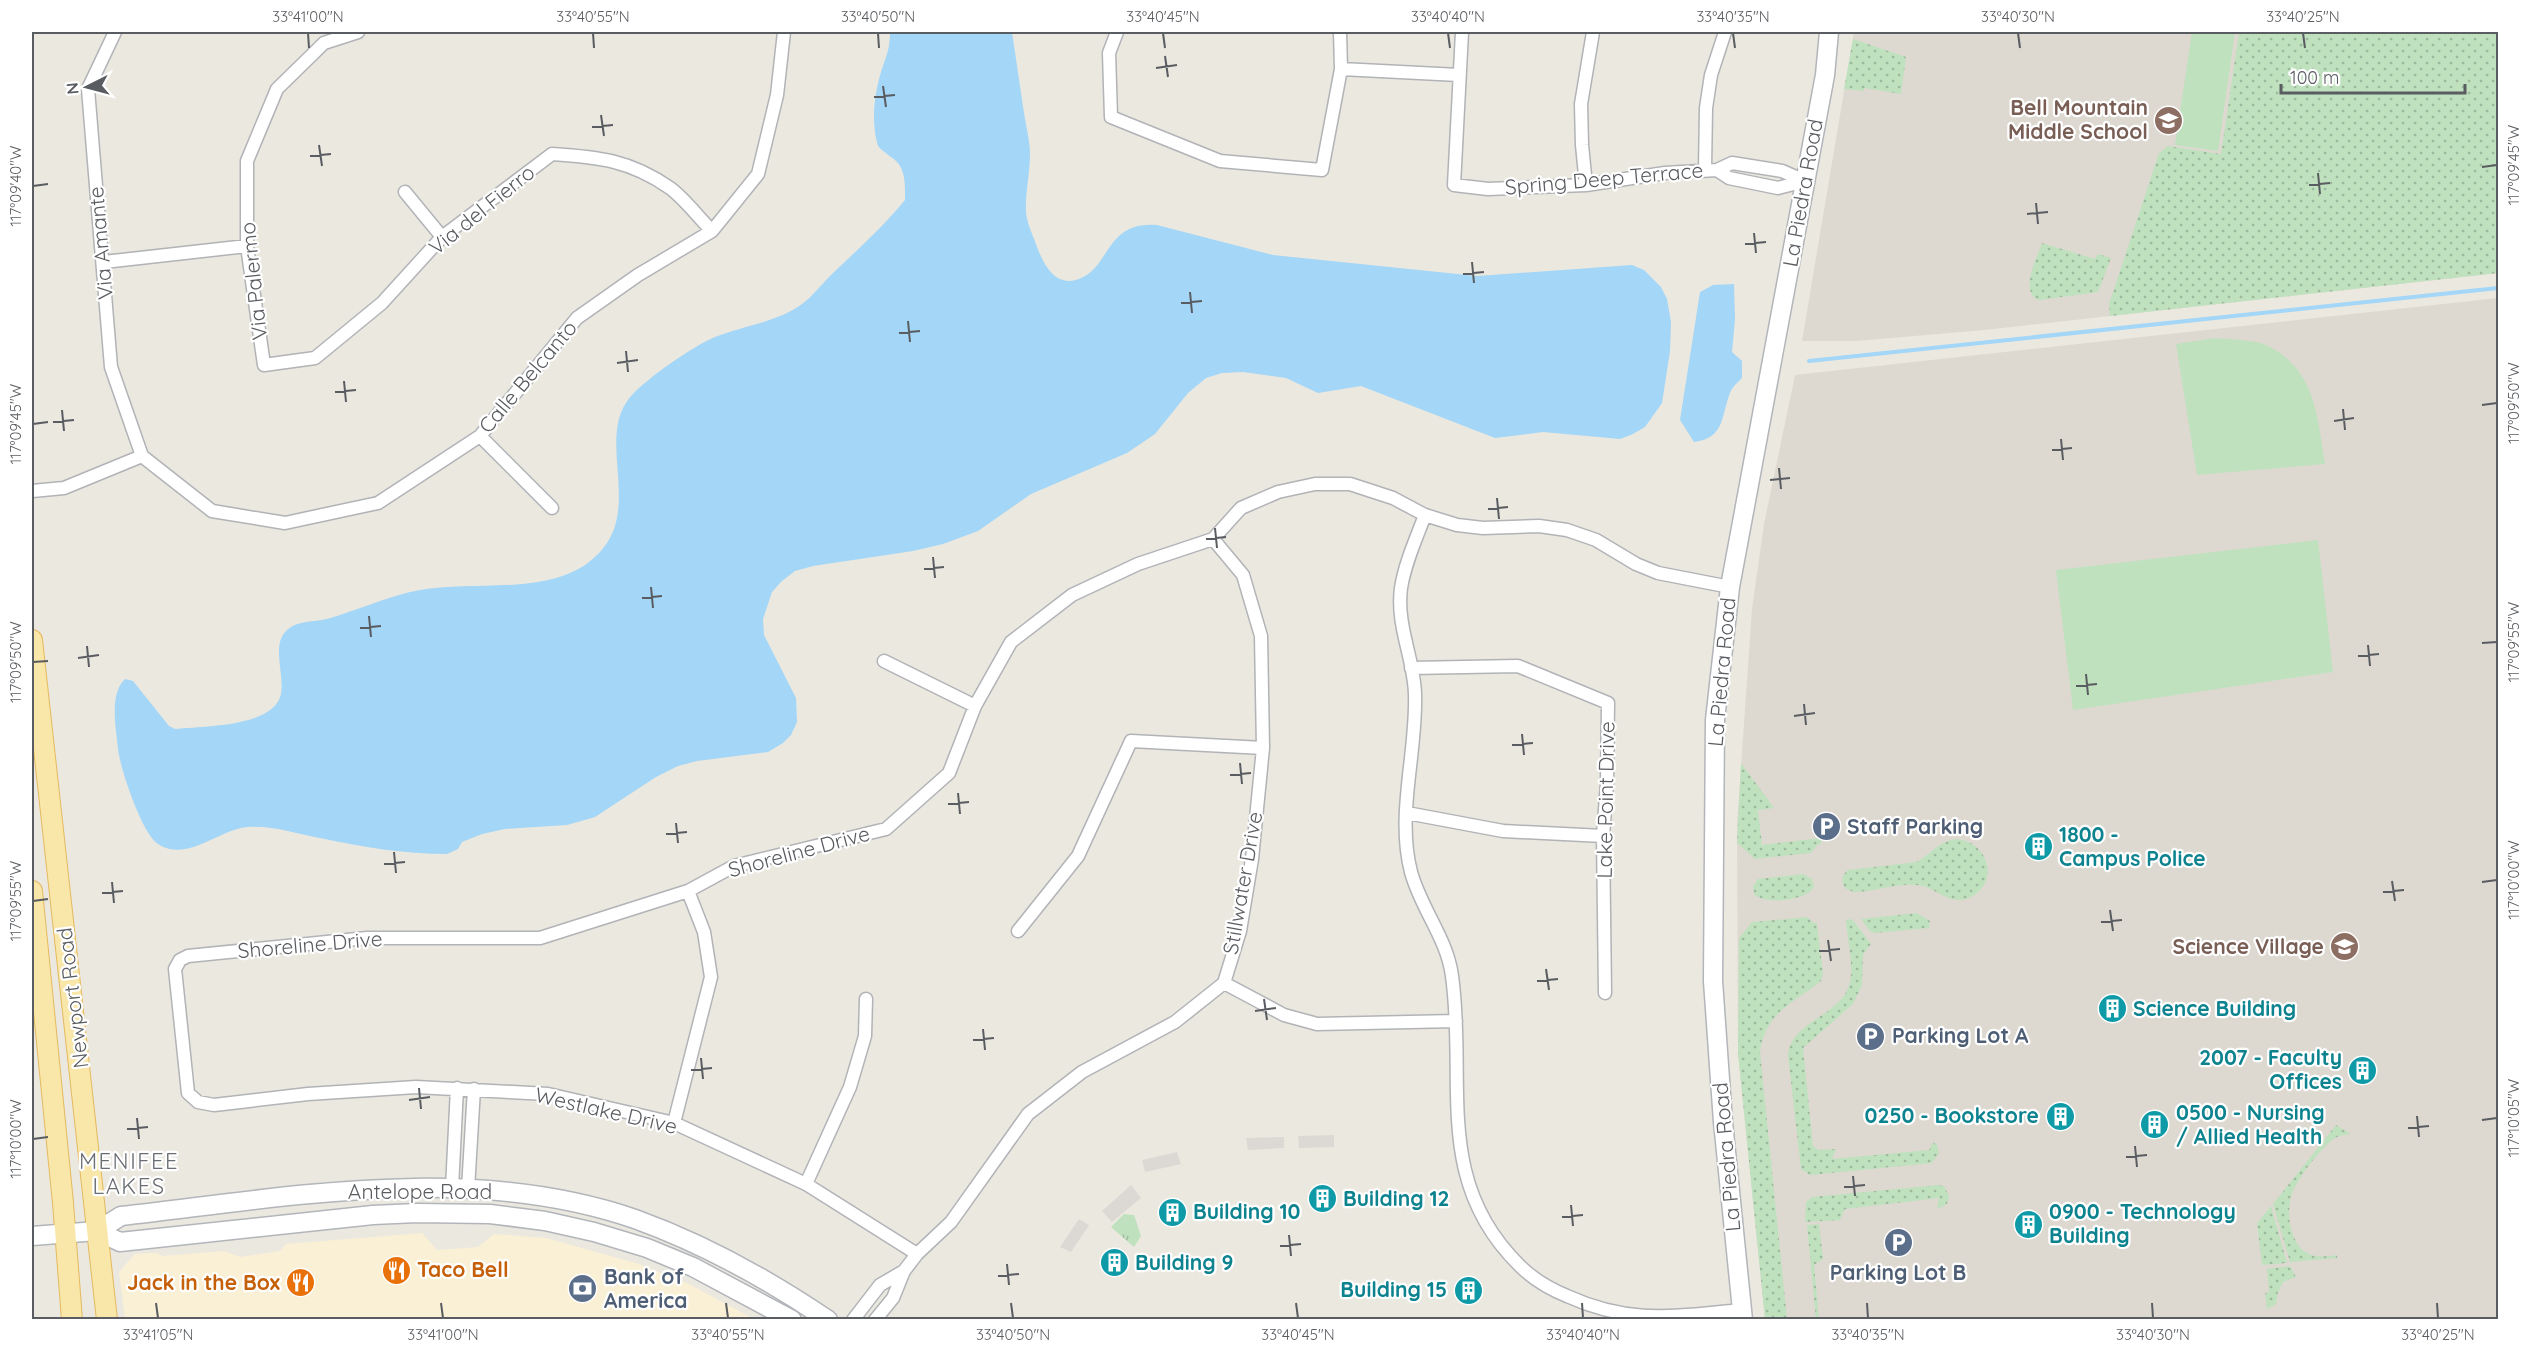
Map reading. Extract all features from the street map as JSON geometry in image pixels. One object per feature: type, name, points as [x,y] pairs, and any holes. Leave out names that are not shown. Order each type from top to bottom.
[{"type":"main road","name":"La Piedra Road","points":[[1742,1315],[1723,1122],[1713,963],[1715,720],[1730,587],[1825,75],[1829,32]]},
{"type":"main road","name":"Newport Road","points":[[32,640],[107,1320]]},
{"type":"main road","name":"Newport Road","points":[[32,891],[72,1320]]},
{"type":"main road","name":"Antelope Road","points":[[32,1236],[97,1231],[121,1216],[354,1190],[460,1188],[540,1197],[633,1219],[718,1253],[766,1279],[828,1320]]},
{"type":"main road","points":[[349,1217],[371,1204],[446,1201],[460,1188]]},
{"type":"main road","points":[[452,1213],[462,1205],[478,1202],[570,1212],[589,1207]]},
{"type":"main road","name":"Antelope Road","points":[[97,1231],[120,1242],[349,1217],[452,1213],[545,1221],[594,1232],[636,1245],[693,1267],[792,1320]]},
{"type":"street","name":"Via Amante","points":[[115,32],[88,89],[111,367],[142,456]]},
{"type":"street","name":"Via Palermo","points":[[264,365],[247,246],[247,161],[277,89],[324,43],[358,32]]},
{"type":"street","name":"Calle Belcanto","points":[[142,456],[212,511],[285,523],[378,503],[480,435],[577,318],[638,275],[712,231],[758,174],[777,95],[784,32]]},
{"type":"street","points":[[1117,32],[1108,53],[1111,117],[1220,161],[1322,170],[1341,69],[1340,32]]},
{"type":"street","points":[[1341,69],[1459,75],[1462,32]]},
{"type":"street","points":[[1586,185],[1581,104],[1593,32]]},
{"type":"street","points":[[1711,169],[1706,108],[1711,75],[1725,32]]},
{"type":"street","name":"Spring Deep Terrace","points":[[1459,75],[1454,185],[1488,189],[1586,185],[1711,169],[1732,163],[1782,171],[1805,181]]},
{"type":"street","name":"Via del Fierro","points":[[264,365],[315,358],[382,303],[442,237],[552,154],[584,156],[631,165],[671,189],[712,231]]},
{"type":"street","points":[[405,192],[442,237]]},
{"type":"street","points":[[104,262],[247,246]]},
{"type":"street","points":[[480,435],[552,508]]},
{"type":"street","points":[[32,491],[64,488],[142,456]]},
{"type":"street","name":"Shoreline Drive","points":[[180,960],[188,956],[367,938],[540,938],[688,891],[734,866],[886,830],[949,773],[975,706],[1011,642],[1072,595],[1138,564],[1213,539],[1241,508],[1278,492],[1316,484],[1350,484],[1393,498],[1425,515],[1457,525],[1483,528],[1539,526],[1567,530],[1596,540],[1636,564],[1658,573],[1730,587]]},
{"type":"street","points":[[1425,515],[1407,563],[1401,589],[1403,638],[1415,693],[1406,846],[1411,874],[1422,902],[1442,939],[1452,974],[1456,1021],[1458,1132],[1464,1170],[1477,1207],[1496,1237],[1520,1266],[1553,1290],[1593,1308],[1627,1316],[1742,1315]]},
{"type":"street","name":"Stillwater Drive","points":[[876,1320],[893,1298],[904,1270],[917,1254],[951,1222],[1028,1114],[1082,1072],[1175,1022],[1224,983],[1240,931],[1251,859],[1263,748],[1261,636],[1243,575],[1213,539]]},
{"type":"street","points":[[884,661],[975,706]]},
{"type":"street","name":"Lake Point Drive","points":[[1411,668],[1518,666],[1608,703],[1607,783],[1603,836],[1605,993]]},
{"type":"street","points":[[1018,931],[1078,856],[1131,741],[1263,748]]},
{"type":"street","points":[[1407,813],[1503,831],[1603,836]]},
{"type":"street","points":[[674,1123],[711,977],[704,932],[688,891]]},
{"type":"street","name":"Westlake Drive","points":[[180,960],[174,969],[188,1093],[198,1102],[214,1105],[350,1090],[457,1088],[548,1094],[674,1123],[806,1184],[917,1254]]},
{"type":"street","points":[[1224,983],[1284,1015],[1317,1024],[1456,1021]]},
{"type":"street","points":[[806,1184],[850,1087],[865,1036],[866,999]]},
{"type":"street","points":[[457,1088],[460,1188]]},
{"type":"street","points":[[460,1188],[474,1089]]},
{"type":"street","name":"Stillwater Drive","points":[[853,1320],[880,1285],[904,1270]]},
{"type":"shaded area","name":"Bell Mountain Middle School","points":[[1854,32],[2498,32],[2498,273],[1984,330],[1857,341],[1802,341]]},
{"type":"shaded area","points":[[2498,298],[2498,1319],[1765,1320],[1738,1053],[1737,824],[1752,609],[1764,524],[1795,375]]},
{"type":"shaded area","points":[[1334,1135],[1334,1147],[1299,1148],[1298,1136]]},
{"type":"shaded area","points":[[1284,1137],[1284,1148],[1248,1150],[1246,1138]]},
{"type":"shaded area","points":[[1177,1152],[1181,1164],[1145,1172],[1142,1160]]},
{"type":"shaded area","points":[[1131,1185],[1141,1198],[1112,1222],[1102,1211]]},
{"type":"shaded area","points":[[1079,1219],[1089,1225],[1071,1252],[1060,1247]]},
{"type":"shaded area","points":[[422,1233],[437,1250],[478,1247],[494,1234],[546,1238],[639,1264],[689,1284],[754,1319],[125,1319],[119,1272],[135,1254],[157,1253],[162,1256],[224,1251],[240,1257],[280,1251],[286,1244]]},
{"type":"green space","points":[[2192,32],[2235,32],[2218,151],[2175,145]]},
{"type":"green space","points":[[2239,32],[2498,32],[2498,273],[2110,316],[2109,304],[2159,153],[2168,146],[2221,154]]},
{"type":"green space","points":[[1853,39],[1906,57],[1901,94],[1864,88],[1864,91],[1844,89]]},
{"type":"green space","points":[[2042,243],[2095,259],[2098,254],[2111,258],[2098,292],[2040,300],[2034,296],[2030,291],[2031,274]]},
{"type":"green space","points":[[2215,338],[2266,345],[2283,355],[2295,367],[2305,381],[2316,412],[2325,464],[2197,475],[2176,344]]},
{"type":"green space","points":[[2318,540],[2333,672],[2073,710],[2056,570]]},
{"type":"green space","points":[[1741,763],[1774,808],[1758,810],[1762,845],[1821,838],[1821,844],[1817,845],[1811,853],[1755,859],[1737,843]]},
{"type":"green space","points":[[1955,839],[1977,848],[1984,856],[1987,865],[1984,885],[1977,893],[1966,899],[1954,900],[1923,886],[1915,885],[1853,892],[1845,888],[1842,881],[1848,870],[1917,862],[1939,846]]},
{"type":"green space","points":[[1803,874],[1812,879],[1814,886],[1804,895],[1786,900],[1766,900],[1754,894],[1753,886],[1758,879]]},
{"type":"green space","points":[[1917,913],[1930,921],[1929,928],[1875,933],[1870,931],[1861,919]]},
{"type":"green space","points":[[1807,917],[1817,923],[1823,974],[1821,981],[1774,1018],[1763,1039],[1760,1052],[1787,1319],[1765,1319],[1738,1053],[1739,938],[1752,922]]},
{"type":"green space","points":[[1852,919],[1871,944],[1863,955],[1862,985],[1853,1004],[1803,1048],[1813,1146],[1819,1150],[1836,1149],[1832,1159],[1929,1150],[1933,1142],[1937,1145],[1939,1153],[1932,1163],[1810,1175],[1801,1169],[1788,1055],[1791,1043],[1798,1033],[1838,1003],[1845,994],[1851,975],[1846,920]]},
{"type":"green space","points":[[2336,1125],[2351,1134],[2339,1136],[2331,1141],[2312,1161],[2293,1191],[2289,1216],[2293,1235],[2302,1249],[2312,1255],[2337,1255],[2337,1258],[2290,1262],[2273,1204]]},
{"type":"green space","points":[[1944,1186],[1949,1196],[1947,1204],[1940,1208],[1937,1207],[1939,1198],[1845,1209],[1840,1220],[1805,1222],[1806,1202],[1812,1197]]},
{"type":"green space","points":[[2271,1206],[2287,1263],[2262,1265],[2257,1223]]},
{"type":"green space","points":[[1124,1214],[1134,1215],[1141,1236],[1134,1247],[1111,1227]]},
{"type":"green space","points":[[1819,1224],[1823,1259],[1814,1265],[1819,1319],[1816,1320],[1807,1225]]},
{"type":"green space","points":[[2290,1266],[2296,1277],[2283,1282],[2276,1304],[2267,1309],[2265,1293],[2269,1292],[2267,1269]]},
{"type":"water","points":[[890,32],[1012,32],[1030,149],[1026,213],[1044,263],[1055,276],[1062,280],[1079,279],[1089,273],[1110,246],[1127,230],[1140,226],[1157,225],[1273,255],[1477,276],[1632,265],[1644,270],[1661,287],[1667,299],[1671,322],[1670,351],[1662,403],[1645,427],[1620,439],[1543,432],[1495,438],[1361,386],[1318,393],[1286,378],[1243,372],[1222,373],[1206,378],[1188,393],[1155,434],[1127,453],[1031,494],[978,531],[943,544],[913,551],[813,566],[795,571],[782,581],[772,592],[763,619],[764,635],[796,698],[797,722],[791,735],[768,752],[697,761],[678,766],[656,777],[595,817],[567,825],[505,829],[482,834],[462,842],[458,849],[447,854],[383,849],[257,827],[237,829],[180,850],[169,849],[158,844],[145,828],[139,815],[127,785],[118,749],[115,702],[120,685],[125,679],[133,681],[169,726],[175,729],[244,721],[269,711],[277,703],[282,683],[279,648],[282,637],[289,629],[301,623],[327,619],[385,599],[420,590],[508,585],[552,579],[572,572],[589,562],[607,544],[616,523],[619,501],[617,434],[621,414],[631,396],[658,372],[706,341],[778,317],[801,305],[878,230],[905,200],[902,170],[897,162],[878,146],[875,128],[874,109]]},
{"type":"water","points":[[1734,284],[1735,319],[1732,352],[1742,361],[1742,378],[1731,391],[1717,431],[1704,440],[1694,442],[1680,420],[1700,292],[1713,285]]},
{"type":"waterway","points":[[1809,361],[2498,288]]},
{"type":"place","name":"Bell Mountain Middle School","points":[[2169,120]]},
{"type":"place","name":"Staff Parking","points":[[1826,827]]},
{"type":"place","name":"1800 - Campus Police","points":[[2038,847]]},
{"type":"place","name":"Science Village","points":[[2345,947]]},
{"type":"place","name":"Science Building","points":[[2112,1009]]},
{"type":"place","name":"Parking Lot A","points":[[1871,1036]]},
{"type":"place","name":"2007 - Faculty Offices","points":[[2363,1070]]},
{"type":"place","name":"0250 - Bookstore","points":[[2060,1116]]},
{"type":"place","name":"0500 - Nursing / Allied Health","points":[[2155,1125]]},
{"type":"place","name":"Building 12","points":[[1322,1199]]},
{"type":"place","name":"Building 10","points":[[1172,1212]]},
{"type":"place","name":"0900 - Technology Building","points":[[2028,1224]]},
{"type":"place","name":"Parking Lot B","points":[[1898,1242]]},
{"type":"place","name":"Building 9","points":[[1114,1263]]},
{"type":"place","name":"Taco Bell","points":[[396,1270]]},
{"type":"place","name":"Jack in the Box","points":[[301,1283]]},
{"type":"place","name":"Bank of America","points":[[583,1289]]},
{"type":"place","name":"Building 15","points":[[1468,1290]]},
{"type":"district","name":"MENIFEE LAKES","points":[[129,1174]]}]
